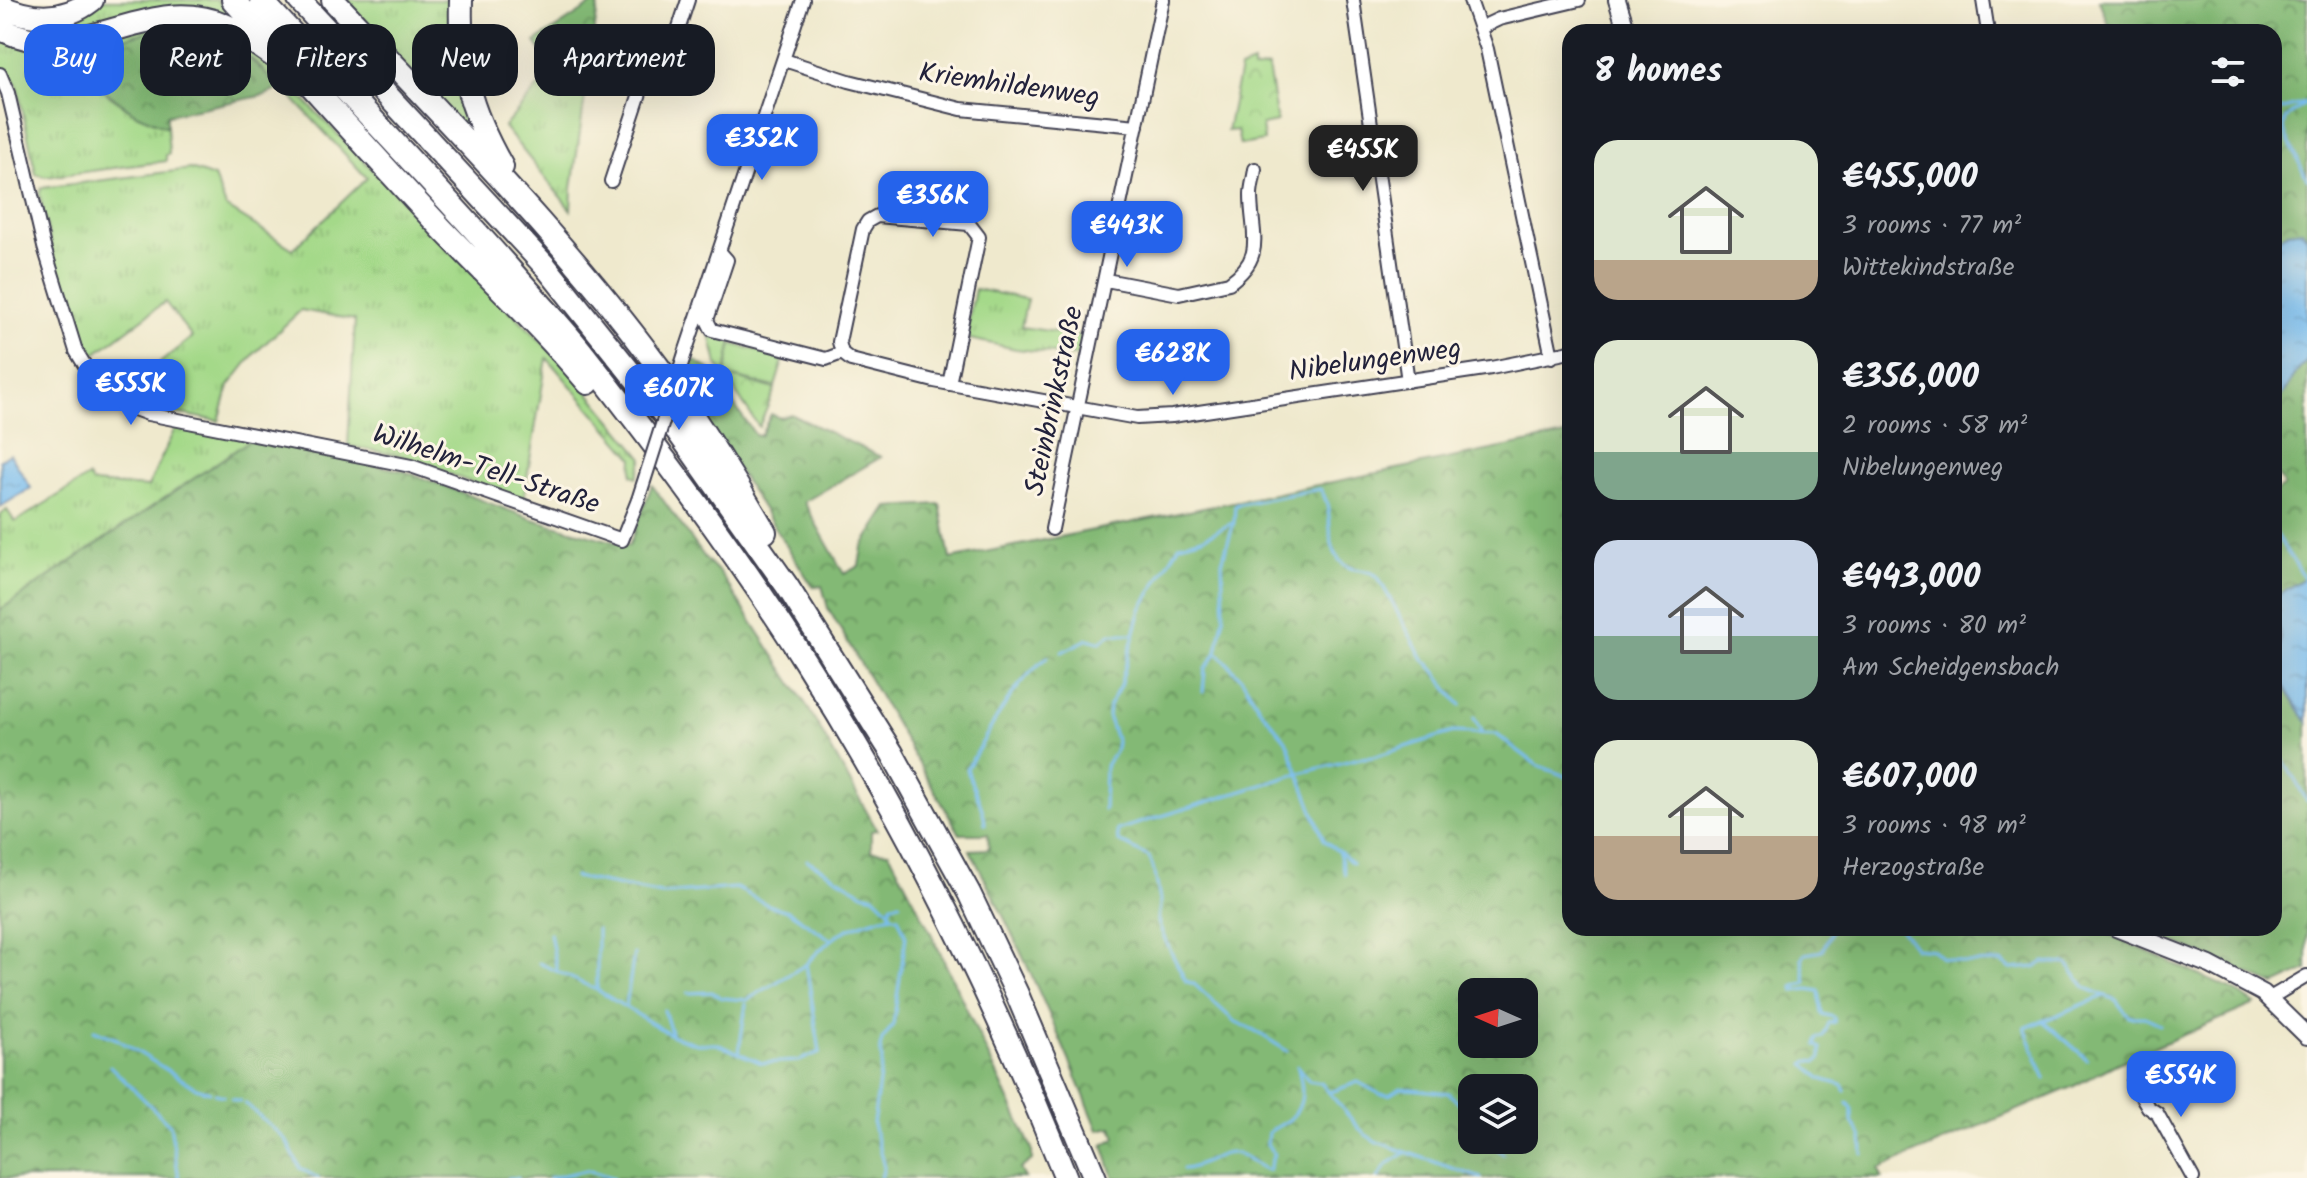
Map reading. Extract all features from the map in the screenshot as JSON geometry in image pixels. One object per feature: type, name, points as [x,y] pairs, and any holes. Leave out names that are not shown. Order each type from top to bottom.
[{"type":"highway","points":[[0,6],[16,14],[41,17],[71,13],[92,0]]},
{"type":"highway","points":[[233,0],[342,122],[560,350],[675,493],[699,507]]},
{"type":"highway","points":[[261,0],[465,218],[580,349],[699,507],[806,663],[895,814],[959,937],[1066,1178]]},
{"type":"highway","points":[[299,0],[546,267],[669,420],[787,586],[892,753],[969,893],[1017,994],[1095,1178]]},
{"type":"highway","points":[[333,0],[518,197],[608,304],[719,454],[774,547],[787,586]]},
{"type":"highway","points":[[461,0],[462,57],[468,93],[481,130],[518,197]]},
{"type":"highway","points":[[0,29],[27,38],[60,41],[153,17],[205,19],[225,25],[275,57],[342,122]]},
{"type":"street","points":[[611,181],[641,90],[665,70],[688,0]]},
{"type":"street","points":[[719,251],[803,0]]},
{"type":"street","name":"Steinbrinkstraße","points":[[1052,529],[1163,0]]},
{"type":"street","points":[[1353,0],[1408,381]]},
{"type":"street","points":[[1470,0],[1487,49],[1552,357]]},
{"type":"street","points":[[1480,28],[1499,19],[1579,0]]},
{"type":"street","points":[[1617,0],[1624,24]]},
{"type":"street","points":[[1983,0],[1987,24]]},
{"type":"street","name":"Kriemhildenweg","points":[[784,60],[849,81],[961,109],[1137,126]]},
{"type":"street","name":"Wilhelm-Tell-Straße","points":[[0,74],[8,93],[44,247],[69,332],[84,365],[116,399],[148,414],[411,466],[622,540],[638,500],[719,251]]},
{"type":"street","points":[[1106,280],[1179,294],[1229,283],[1242,273],[1253,256],[1255,239],[1250,193],[1255,169]]},
{"type":"street","points":[[842,353],[839,342],[866,223],[877,216],[969,224],[979,237],[949,384]]},
{"type":"street","name":"Nibelungenweg","points":[[719,251],[727,260],[707,320],[712,330],[826,359],[842,353],[851,360],[949,384],[1137,418],[1172,416],[1408,381],[1562,354]]},
{"type":"street","points":[[2136,936],[2210,965],[2270,998],[2307,1036]]},
{"type":"street","points":[[2270,998],[2307,976]]},
{"type":"street","points":[[2133,1082],[2148,1107],[2157,1113],[2193,1178]]},
{"type":"green space","points":[[98,0],[217,0],[240,24],[140,24],[140,29],[124,30],[124,24],[24,24],[24,28],[0,23],[0,14]]},
{"type":"green space","points":[[341,0],[455,0],[460,24],[412,24],[412,74],[396,57],[396,24],[364,24]]},
{"type":"green space","points":[[599,0],[595,24],[562,24]]},
{"type":"green space","points":[[2099,0],[2307,0],[2307,238],[2302,230],[2282,237],[2282,24],[2108,24]]},
{"type":"green space","points":[[140,24],[140,35],[124,39],[124,27]]},
{"type":"green space","points":[[140,34],[140,96],[251,96],[251,60],[267,76],[267,94],[167,115],[167,127],[136,114],[111,96],[124,96],[124,38]]},
{"type":"green space","points":[[0,35],[24,41],[24,96],[110,96],[136,114],[167,127],[169,153],[166,161],[46,177],[36,174],[17,84],[10,78],[8,80],[0,66]]},
{"type":"green space","points":[[251,52],[267,63],[267,75],[260,67],[253,60]]},
{"type":"green space","points":[[1253,64],[1253,70],[1268,67],[1277,122],[1262,125],[1264,141],[1240,145],[1237,130],[1227,131],[1240,69]]},
{"type":"green space","points":[[534,92],[534,96],[585,96],[571,210],[504,127]]},
{"type":"green space","points":[[291,96],[300,96],[575,376],[643,458],[637,477],[632,475],[633,458],[547,358],[523,502],[402,456],[348,446],[355,320],[301,310],[254,354],[229,386],[219,421],[149,408],[126,399],[135,392],[130,387],[192,337],[165,302],[87,360],[64,302],[39,193],[42,188],[191,169],[214,177],[226,207],[293,249],[367,178]]},
{"type":"green space","points":[[433,96],[473,96],[483,148]]},
{"type":"green space","points":[[975,289],[1027,299],[1021,327],[1083,336],[1079,356],[1016,349],[965,338]]},
{"type":"green space","points":[[710,335],[732,342],[725,375],[775,389],[759,427],[717,364]]},
{"type":"green space","points":[[732,344],[784,357],[775,387],[725,375]]},
{"type":"green space","points":[[694,360],[709,369],[756,436],[761,435],[771,414],[780,418],[791,414],[881,457],[804,502],[844,574],[859,566],[862,547],[888,507],[940,504],[950,559],[1562,436],[1562,936],[2113,936],[2239,993],[2255,1004],[1879,1169],[1882,1178],[1114,1178],[1103,1145],[1116,1138],[1112,1127],[1098,1130],[1038,989],[970,850],[989,849],[988,834],[960,834],[828,608],[822,586],[813,587],[686,389]]},
{"type":"green space","points":[[2307,361],[2307,576],[2282,593],[2282,395]]},
{"type":"green space","points":[[176,426],[252,439],[0,610],[0,515],[7,510],[15,522],[88,477],[92,483],[148,487]]},
{"type":"green space","points":[[252,439],[404,471],[532,519],[629,546],[652,485],[706,559],[720,573],[807,706],[877,830],[871,831],[871,851],[889,852],[930,931],[1032,1149],[1032,1160],[1020,1169],[1025,1178],[0,1178],[0,610]]},
{"type":"green space","points":[[2282,683],[2307,722],[2307,970],[2275,985],[2158,936],[2282,936]]},
{"type":"water","points":[[2302,230],[2307,238],[2307,361],[2282,395],[2282,236]]},
{"type":"water","points":[[10,454],[31,488],[0,507],[0,460]]},
{"type":"water","points":[[2307,576],[2307,722],[2282,683],[2282,593]]},
{"type":"waterway","points":[[2307,102],[2285,119],[2283,129],[2307,179]]},
{"type":"waterway","points":[[2282,109],[2305,103]]},
{"type":"waterway","points":[[1104,810],[1105,767],[1115,752],[1117,742],[1108,716],[1109,706],[1120,686],[1141,609],[1180,544],[1203,538],[1234,522],[1235,505],[1320,489],[1328,507],[1336,555],[1346,566],[1378,577],[1423,659],[1461,705]]},
{"type":"waterway","points":[[1234,522],[1222,562],[1224,615],[1217,652],[1242,679],[1260,709],[1286,740],[1324,840],[1339,852],[1345,874]]},
{"type":"waterway","points":[[2282,544],[2305,579]]},
{"type":"waterway","points":[[1062,652],[1088,639],[1100,642],[1111,634],[1132,634]]},
{"type":"waterway","points":[[1203,692],[1205,669],[1217,652]]},
{"type":"waterway","points":[[985,824],[967,768],[1012,694],[1048,657]]},
{"type":"waterway","points":[[1474,718],[1482,733]]},
{"type":"waterway","points":[[1287,1051],[1234,1021],[1194,984],[1186,981],[1159,925],[1159,895],[1149,857],[1118,841],[1117,830],[1300,773],[1373,757],[1453,732],[1496,734],[1537,765],[1562,775]]},
{"type":"waterway","points":[[2282,758],[2307,801]]},
{"type":"waterway","points":[[1340,852],[1352,863]]},
{"type":"waterway","points":[[807,860],[863,893],[875,896],[888,909]]},
{"type":"waterway","points":[[575,877],[662,894],[736,888],[768,905],[788,911],[830,939]]},
{"type":"waterway","points":[[881,1178],[884,1167],[873,1124],[882,1060],[880,1048],[893,1025],[906,936],[898,917],[891,915],[889,910],[892,904],[900,903]]},
{"type":"waterway","points":[[539,963],[597,990],[671,1035],[697,1044],[717,1044],[762,1063],[799,1061],[820,1052],[806,964],[826,944],[844,932],[891,915]]},
{"type":"waterway","points":[[597,929],[597,989]]},
{"type":"waterway","points":[[550,933],[557,971]]},
{"type":"waterway","points":[[1829,936],[1822,951],[1805,954],[1802,960],[1806,982],[1793,987],[1794,991],[1819,991],[1822,1014],[1834,1017],[1835,1022],[1829,1023],[1823,1037],[1818,1038],[1816,1045],[1821,1048],[1821,1058],[1805,1064],[1821,1079],[1842,1085],[1845,1091]]},
{"type":"waterway","points":[[1906,936],[1915,948],[1933,950],[1942,958],[1965,963],[2001,962],[2011,969],[2036,967],[2044,962],[2067,964],[2086,988],[2116,1000],[2129,1017],[2145,1017],[2160,1024]]},
{"type":"waterway","points":[[626,1005],[634,954]]},
{"type":"waterway","points":[[688,993],[712,992],[722,998],[747,1000],[805,965]]},
{"type":"waterway","points":[[2045,1079],[2025,1028],[2104,996]]},
{"type":"waterway","points":[[739,1052],[746,1004]]},
{"type":"waterway","points":[[664,1010],[671,1033]]},
{"type":"waterway","points":[[2042,1020],[2087,1059]]},
{"type":"waterway","points":[[94,1030],[117,1039],[196,1088],[210,1092]]},
{"type":"waterway","points":[[110,1066],[170,1125],[179,1178]]},
{"type":"waterway","points":[[1297,1066],[1309,1081],[1321,1083],[1363,1133],[1377,1142],[1481,1178]]},
{"type":"waterway","points":[[1183,1169],[1233,1153],[1268,1170],[1274,1154],[1267,1144],[1268,1133],[1290,1119],[1301,1101],[1298,1068]]},
{"type":"waterway","points":[[1331,1092],[1358,1082],[1380,1094],[1389,1095],[1401,1088],[1449,1093],[1458,1103]]},
{"type":"waterway","points":[[215,1094],[224,1096]]},
{"type":"waterway","points":[[232,1099],[240,1101]]},
{"type":"waterway","points":[[245,1103],[286,1140],[300,1168],[318,1178]]},
{"type":"waterway","points":[[1848,1103],[1852,1108],[1852,1122],[1862,1137],[1863,1154]]},
{"type":"waterway","points":[[1378,1178],[1386,1165],[1407,1152]]},
{"type":"waterway","points":[[549,1178],[588,1170],[613,1178]]},
{"type":"waterway","points":[[508,1178],[518,1178]]}]
